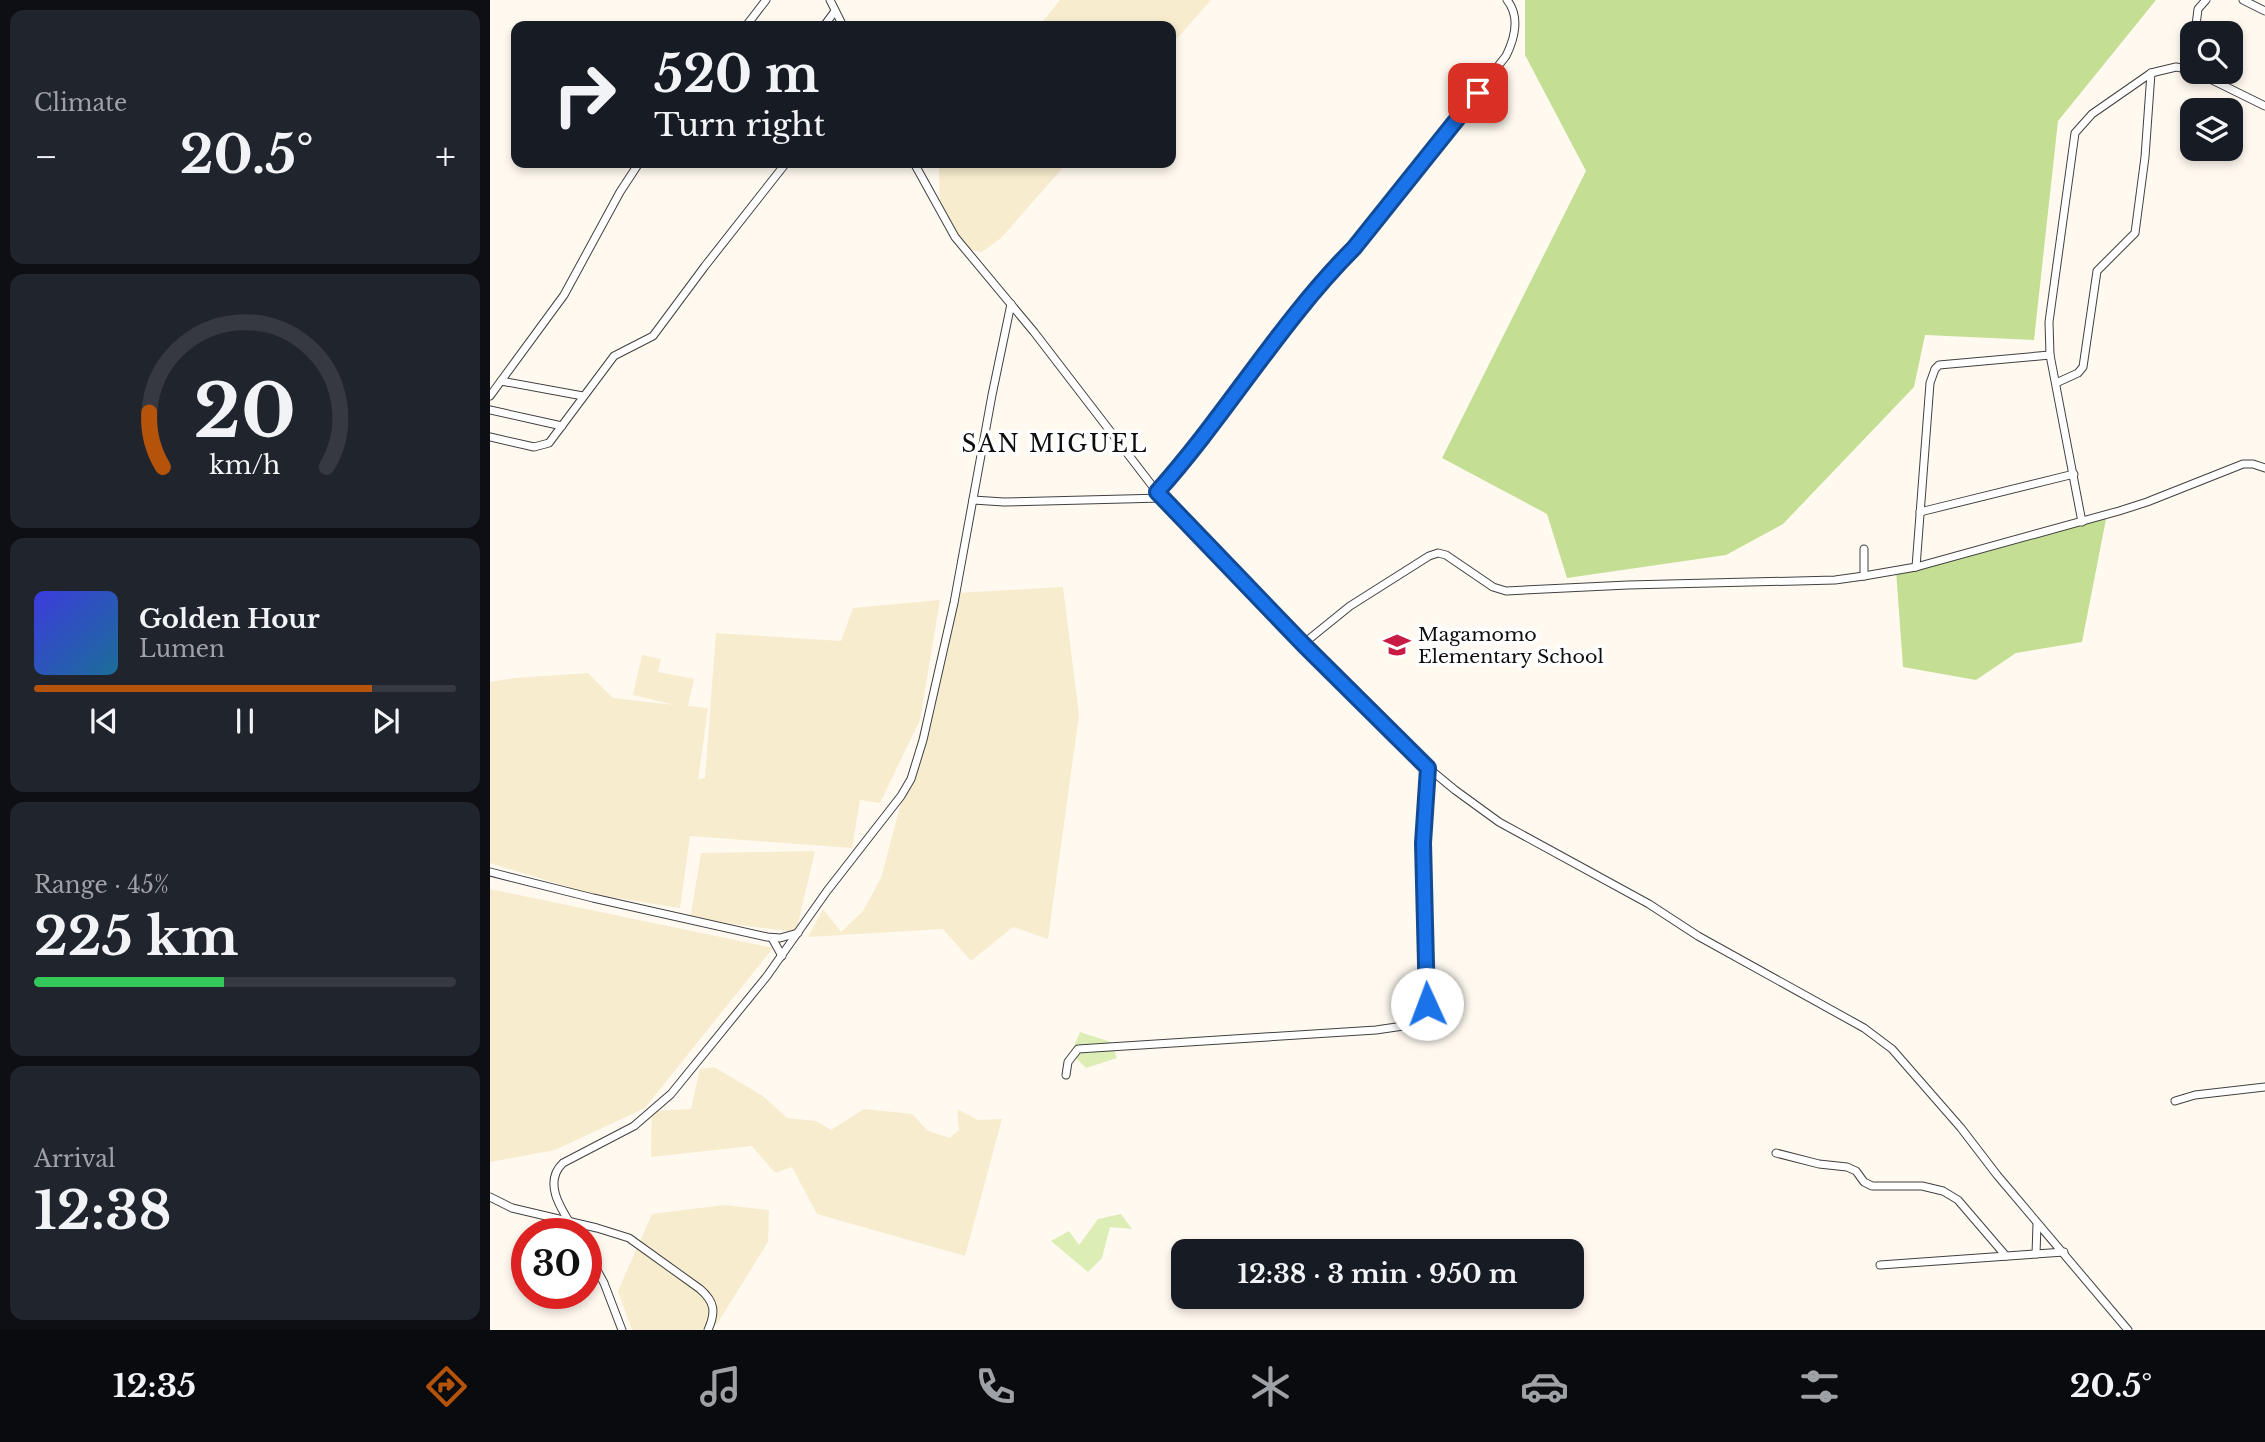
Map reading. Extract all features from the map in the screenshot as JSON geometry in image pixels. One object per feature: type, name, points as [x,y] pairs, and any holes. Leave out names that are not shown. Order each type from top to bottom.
[{"type":"street","points":[[750,21],[766,0]]},
{"type":"street","points":[[830,0],[840,21]]},
{"type":"street","points":[[973,500],[1003,502],[1160,495],[1283,331],[1338,263],[1354,248],[1506,56],[1512,44],[1516,18],[1507,0]]},
{"type":"street","points":[[2196,21],[2198,9],[2206,0]]},
{"type":"street","points":[[2243,0],[2265,11]]},
{"type":"street","points":[[828,21],[835,11]]},
{"type":"street","points":[[2082,522],[2050,355],[2050,311],[2076,133],[2092,114],[2151,73],[2166,68],[2180,69]]},
{"type":"street","points":[[2056,383],[2083,368],[2097,271],[2135,233],[2145,157],[2151,73]]},
{"type":"street","points":[[2220,84],[2265,106]]},
{"type":"street","points":[[490,396],[564,295],[614,202],[636,168]]},
{"type":"street","points":[[490,437],[540,447],[550,443],[618,352],[653,336],[782,168]]},
{"type":"street","points":[[917,168],[955,237],[1011,304],[1160,495],[1303,644],[1428,768],[1499,822],[1649,904],[1698,936],[1874,1035],[1892,1049],[1913,1070],[2128,1330]]},
{"type":"street","points":[[567,1218],[553,1186],[557,1169],[563,1163],[634,1126],[662,1104],[755,992],[827,891],[901,796],[915,770],[954,603],[1011,304]]},
{"type":"street","points":[[1916,567],[1930,383],[1935,369],[1951,363],[2050,355]]},
{"type":"street","points":[[501,381],[583,396]]},
{"type":"street","points":[[490,410],[562,426]]},
{"type":"street","points":[[1303,644],[1350,606],[1438,553],[1446,555],[1493,587],[1506,591],[1835,580],[1916,567],[2082,522],[2147,502],[2243,464],[2265,468]]},
{"type":"street","points":[[1920,512],[2074,474]]},
{"type":"street","points":[[1864,550],[1864,576]]},
{"type":"street","points":[[1066,1075],[1068,1062],[1078,1049],[1376,1030],[1424,1021],[1427,1004],[1423,843],[1428,768]]},
{"type":"street","points":[[490,872],[772,938],[798,933]]},
{"type":"street","points":[[772,938],[782,956]]},
{"type":"street","points":[[2175,1101],[2195,1095],[2265,1087]]},
{"type":"street","points":[[1776,1153],[1819,1164],[1847,1167],[1856,1171],[1864,1182],[1872,1186],[1922,1186],[1943,1191],[1958,1200],[2006,1256]]},
{"type":"street","points":[[490,1197],[512,1208],[551,1218]]},
{"type":"street","points":[[2036,1254],[2037,1222]]},
{"type":"street","points":[[602,1230],[629,1238],[700,1289],[713,1304],[713,1319],[708,1330]]},
{"type":"street","points":[[1880,1265],[2064,1252]]},
{"type":"street","points":[[602,1279],[622,1330]]},
{"type":"shaded area","points":[[1060,0],[1211,0],[1176,39],[1176,21],[1043,21]]},
{"type":"shaded area","points":[[939,168],[1063,168],[1001,238],[982,252],[968,249],[956,235],[940,206]]},
{"type":"shaded area","points":[[1063,587],[1079,715],[1048,939],[1013,927],[971,961],[943,929],[808,937],[823,909],[841,932],[863,911],[881,878],[957,593]]},
{"type":"shaded area","points":[[940,600],[920,720],[880,803],[860,800],[852,848],[690,836],[680,908],[591,894],[490,863],[490,682],[588,673],[613,698],[675,705],[633,695],[642,655],[661,659],[658,672],[694,679],[688,706],[708,708],[698,781],[705,778],[716,633],[841,641],[853,608]]},
{"type":"shaded area","points":[[815,851],[796,932],[690,919],[701,853]]},
{"type":"shaded area","points":[[490,889],[773,948],[645,1108],[555,1150],[490,1162]]},
{"type":"shaded area","points":[[714,1067],[763,1096],[787,1118],[816,1121],[831,1130],[864,1109],[912,1114],[928,1131],[950,1138],[959,1130],[957,1109],[978,1120],[1002,1119],[965,1256],[817,1214],[792,1167],[775,1173],[752,1146],[651,1157],[652,1111],[691,1109],[700,1069]]},
{"type":"shaded area","points":[[724,1205],[769,1210],[768,1242],[717,1324],[701,1330],[632,1330],[618,1291],[652,1214]]},
{"type":"green space","points":[[1525,0],[2156,0],[2058,121],[2034,340],[1925,335],[1914,387],[1783,524],[1726,555],[1567,578],[1547,514],[1442,458],[1586,171],[1525,55]]},
{"type":"green space","points":[[2107,514],[2082,642],[2016,653],[1976,680],[1903,667],[1896,570]]},
{"type":"green space","points":[[1080,1032],[1111,1042],[1117,1058],[1086,1068],[1071,1053]]},
{"type":"green space","points":[[1121,1214],[1132,1229],[1110,1227],[1102,1258],[1088,1272],[1051,1241],[1069,1231],[1079,1245],[1098,1219]]},
{"type":"place","name":"Magamomo Elementary School","points":[[1397,645]]},
{"type":"district","name":"SAN MIGUEL","points":[[1055,444]]},
{"type":"route","points":[[1427,1004],[1423,843],[1428,768],[1401,744],[1157,492],[1188,459],[1283,331],[1338,263],[1354,248],[1478,93]]}]
